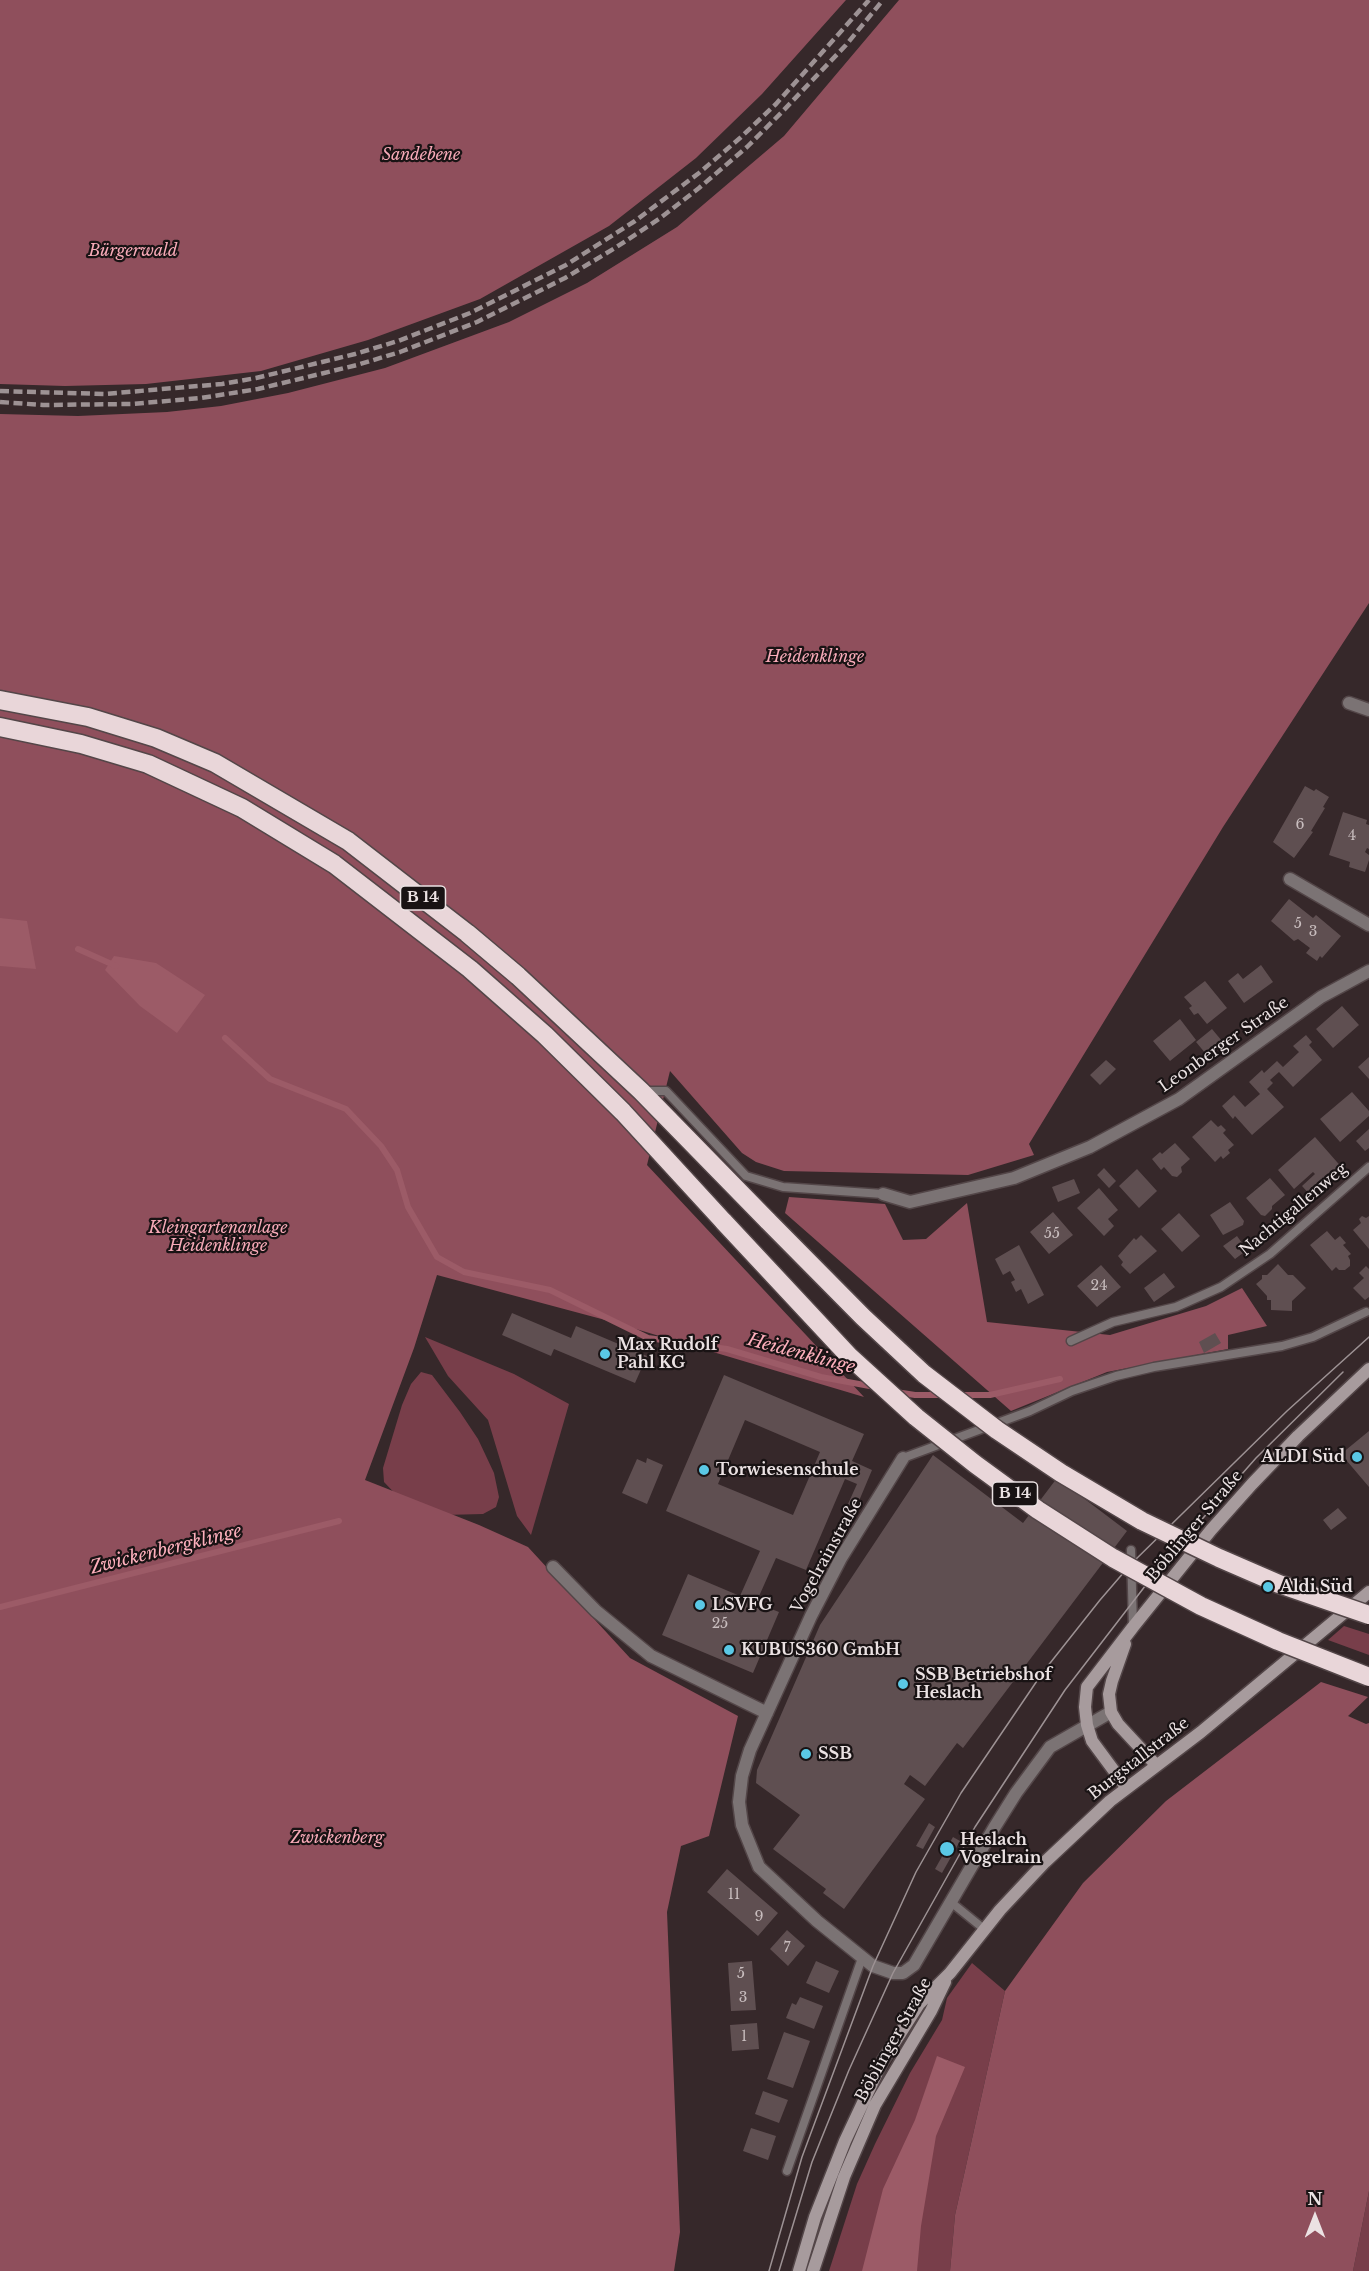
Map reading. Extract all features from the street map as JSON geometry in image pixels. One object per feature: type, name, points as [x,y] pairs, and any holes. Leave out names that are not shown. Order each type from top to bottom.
[{"type":"highway","name":"B 14","points":[[0,700],[88,717],[156,738],[215,763],[319,822],[394,875],[467,933],[544,999],[641,1091],[863,1317],[924,1374],[997,1430],[1061,1473],[1142,1521],[1279,1584],[1369,1616]]},
{"type":"highway","name":"B 14","points":[[0,727],[81,744],[148,764],[242,808],[334,864],[470,969],[545,1035],[623,1112],[849,1356],[975,1464],[1038,1510],[1113,1558],[1202,1606],[1278,1641],[1369,1677]]},
{"type":"main road","name":"Böblinger Straße","points":[[1126,1787],[1092,1741],[1085,1707],[1087,1687],[1211,1530],[1298,1436],[1369,1369]]},
{"type":"main road","name":"Burgstallstraße","points":[[950,1973],[984,1929],[1045,1862],[1126,1787],[1201,1732],[1369,1592]]},
{"type":"main road","name":"Böblinger Straße","points":[[1111,1712],[1109,1694],[1112,1681],[1131,1630]]},
{"type":"main road","points":[[1111,1712],[1118,1724],[1156,1765]]},
{"type":"main road","name":"Böblinger Straße","points":[[799,2271],[831,2174],[882,2062],[919,2004],[950,1973]]},
{"type":"main road","name":"Böblinger Straße","points":[[813,2271],[844,2177],[875,2105],[931,2011],[950,1973]]},
{"type":"street","points":[[1349,703],[1369,710]]},
{"type":"street","points":[[1290,879],[1369,925]]},
{"type":"street","name":"Leonberger Straße","points":[[883,1194],[910,1202],[1014,1178],[1090,1147],[1179,1099],[1321,998],[1369,971]]},
{"type":"street","name":"Vogelrainstraße","points":[[862,1958],[817,1921],[759,1867],[742,1825],[739,1802],[742,1776],[750,1750],[811,1616],[841,1558],[903,1458]]},
{"type":"street","points":[[553,1567],[596,1611],[651,1656],[767,1713]]},
{"type":"street","name":"Böblinger Straße","points":[[862,1958],[879,1969],[893,1973],[903,1972],[914,1965],[1010,1802],[1050,1746],[1111,1712]]},
{"type":"lane","name":"Leonberger Straße","points":[[641,1091],[666,1091],[746,1176],[783,1187],[883,1194]]},
{"type":"lane","name":"Nachtigallenweg","points":[[1071,1341],[1113,1322],[1176,1307],[1221,1287],[1270,1254],[1369,1167]]},
{"type":"lane","name":"Vogelrainstraße","points":[[903,1458],[1010,1419],[1072,1391],[1116,1376],[1154,1367],[1282,1346],[1313,1337],[1366,1312]]},
{"type":"lane","points":[[1131,1550],[1131,1630]]},
{"type":"lane","points":[[952,1903],[984,1929]]},
{"type":"lane","points":[[787,2171],[862,1958]]},
{"type":"shaded area","points":[[0,918],[27,921],[36,969],[0,966]]},
{"type":"shaded area","points":[[114,956],[156,963],[205,995],[177,1033],[140,1006],[105,970]]},
{"type":"shaded area","points":[[425,1337],[514,1374],[569,1404],[531,1535],[517,1516],[488,1420],[448,1376]]},
{"type":"shaded area","points":[[421,1372],[432,1375],[460,1412],[478,1439],[494,1473],[499,1497],[496,1507],[483,1514],[444,1515],[404,1503],[384,1482],[383,1468],[402,1405],[411,1384]]},
{"type":"shaded area","points":[[1344,1626],[1369,1634],[1369,1655],[1328,1640]]},
{"type":"shaded area","points":[[972,1963],[1005,1991],[955,2215],[950,2271],[829,2271],[857,2184],[875,2144],[910,2073],[942,2020],[947,1998]]},
{"type":"shaded area","points":[[937,2056],[965,2067],[936,2136],[921,2226],[917,2271],[862,2271],[883,2189],[915,2120]]},
{"type":"shaded area","points":[[1369,2191],[1369,2271],[1353,2271]]},
{"type":"green space","name":"Sandebene","points":[[0,0],[846,0],[762,94],[696,158],[609,226],[480,299],[368,340],[261,371],[146,384],[65,386],[0,384]]},
{"type":"green space","name":"Heidenklinge","points":[[899,0],[1369,0],[1369,603],[1223,827],[1029,1144],[1034,1155],[968,1175],[784,1171],[756,1162],[742,1153],[670,1071],[647,1165],[864,1397],[609,1321],[437,1275],[414,1348],[365,1480],[528,1547],[630,1658],[738,1716],[709,1836],[681,1846],[667,1912],[680,2232],[674,2271],[0,2271],[0,414],[78,416],[167,412],[221,406],[288,393],[385,368],[509,322],[587,283],[677,227],[784,136]]},
{"type":"green space","points":[[789,1197],[885,1204],[903,1240],[926,1239],[967,1203],[987,1322],[1110,1335],[1206,1306],[1242,1288],[1267,1326],[1228,1335],[1228,1349],[1107,1372],[1011,1411],[785,1213]]},
{"type":"green space","points":[[1321,1682],[1368,1697],[1348,1716],[1366,1724],[1369,1723],[1369,2191],[1353,2271],[950,2271],[955,2215],[1005,1991],[1083,1883],[1166,1801]]},
{"type":"building","points":[[1305,786],[1314,791],[1316,789],[1329,797],[1311,831],[1313,832],[1294,858],[1273,842]]},
{"type":"building","points":[[1343,812],[1367,820],[1366,824],[1369,825],[1369,849],[1367,848],[1365,852],[1369,855],[1369,860],[1365,872],[1349,867],[1350,862],[1329,855]]},
{"type":"building","points":[[1289,899],[1313,918],[1316,915],[1341,936],[1317,961],[1306,953],[1310,948],[1298,939],[1294,941],[1271,921]]},
{"type":"building","points":[[1261,965],[1273,982],[1244,1003],[1228,981],[1238,973],[1243,979]]},
{"type":"building","points":[[1205,981],[1227,1008],[1207,1024],[1198,1013],[1194,1015],[1189,1008],[1192,1006],[1184,997]]},
{"type":"building","points":[[1342,1006],[1359,1025],[1333,1048],[1316,1029]]},
{"type":"building","points":[[1180,1019],[1196,1040],[1170,1061],[1153,1041]]},
{"type":"building","points":[[1212,1029],[1222,1041],[1206,1054],[1196,1042]]},
{"type":"building","points":[[1306,1035],[1312,1042],[1309,1045],[1322,1060],[1293,1087],[1279,1072],[1270,1080],[1273,1083],[1267,1089],[1284,1107],[1252,1135],[1235,1116],[1233,1119],[1222,1106],[1234,1095],[1245,1107],[1260,1094],[1249,1082],[1262,1070],[1264,1073],[1277,1061],[1283,1067],[1299,1052],[1293,1046]]},
{"type":"building","points":[[1369,1057],[1369,1079],[1358,1067]]},
{"type":"building","points":[[1106,1060],[1116,1069],[1100,1085],[1090,1075]]},
{"type":"building","points":[[1352,1092],[1369,1111],[1369,1116],[1340,1142],[1320,1119]]},
{"type":"building","points":[[1211,1120],[1218,1127],[1221,1125],[1226,1130],[1223,1133],[1234,1145],[1228,1150],[1230,1153],[1223,1159],[1221,1156],[1215,1162],[1192,1137]]},
{"type":"building","points":[[1369,1129],[1369,1148],[1365,1151],[1356,1141]]},
{"type":"building","points":[[1315,1137],[1344,1170],[1313,1198],[1302,1186],[1315,1174],[1313,1172],[1294,1189],[1278,1170]]},
{"type":"building","points":[[1175,1143],[1190,1159],[1181,1167],[1182,1172],[1177,1177],[1172,1176],[1164,1167],[1161,1170],[1152,1159]]},
{"type":"building","points":[[1104,1168],[1116,1181],[1109,1188],[1097,1175]]},
{"type":"building","points":[[1137,1169],[1157,1191],[1139,1208],[1119,1186]]},
{"type":"building","points":[[1270,1178],[1285,1195],[1272,1206],[1265,1216],[1261,1215],[1246,1198]]},
{"type":"building","points":[[1074,1179],[1080,1193],[1058,1202],[1052,1187]]},
{"type":"building","points":[[1099,1188],[1118,1210],[1108,1219],[1114,1226],[1104,1236],[1077,1208]]},
{"type":"building","points":[[1230,1202],[1244,1221],[1243,1225],[1223,1235],[1210,1215]]},
{"type":"building","points":[[1053,1212],[1073,1235],[1049,1254],[1030,1232]]},
{"type":"building","points":[[1179,1213],[1200,1236],[1182,1252],[1161,1229]]},
{"type":"building","points":[[1362,1216],[1366,1218],[1369,1216],[1369,1249],[1353,1230],[1361,1223],[1359,1219]]},
{"type":"building","points":[[1327,1231],[1335,1240],[1340,1236],[1346,1243],[1343,1245],[1351,1254],[1348,1256],[1350,1266],[1345,1270],[1339,1270],[1336,1267],[1332,1271],[1310,1245]]},
{"type":"building","points":[[1141,1235],[1157,1251],[1130,1274],[1121,1265],[1123,1262],[1118,1256],[1134,1238],[1136,1240]]},
{"type":"building","points":[[1237,1236],[1247,1250],[1235,1259],[1223,1246]]},
{"type":"building","points":[[1019,1245],[1044,1295],[1028,1304],[1021,1289],[1016,1292],[1011,1282],[1015,1280],[1010,1271],[1003,1275],[995,1259]]},
{"type":"building","points":[[1278,1264],[1288,1275],[1293,1275],[1306,1288],[1292,1301],[1292,1311],[1271,1310],[1271,1300],[1267,1300],[1267,1296],[1256,1284],[1262,1279],[1262,1275],[1267,1275]]},
{"type":"building","points":[[1101,1265],[1121,1287],[1097,1307],[1077,1286]]},
{"type":"building","points":[[1366,1266],[1369,1269],[1369,1297],[1365,1300],[1353,1288],[1364,1278],[1359,1273]]},
{"type":"building","points":[[1164,1273],[1175,1287],[1154,1302],[1144,1288]]},
{"type":"building","name":"Max Rudolf Pahl KG","points":[[512,1313],[571,1338],[576,1326],[647,1356],[635,1383],[554,1349],[551,1356],[502,1335]]},
{"type":"building","points":[[1215,1333],[1221,1343],[1204,1353],[1199,1342]]},
{"type":"building","name":"Torwiesenschule","points":[[724,1375],[864,1434],[852,1461],[872,1470],[856,1508],[848,1504],[857,1484],[845,1479],[806,1570],[776,1558],[756,1603],[779,1612],[753,1673],[662,1635],[688,1574],[740,1596],[760,1551],[666,1511]],"holes":[[[745,1420],[820,1452],[793,1515],[718,1484]]]},
{"type":"building","name":"ALDI Süd","points":[[1369,1431],[1369,1487],[1341,1454]]},
{"type":"building","name":"SSB Betriebshof Heslach","points":[[933,1455],[1023,1523],[1057,1478],[1127,1531],[963,1748],[957,1743],[925,1786],[910,1775],[904,1784],[925,1799],[844,1909],[823,1893],[826,1889],[773,1849],[800,1815],[756,1783],[757,1770],[820,1625]]},
{"type":"building","points":[[647,1458],[663,1465],[647,1504],[622,1493],[637,1459],[646,1463]]},
{"type":"building","points":[[1338,1508],[1347,1518],[1331,1530],[1323,1520]]},
{"type":"building","points":[[929,1823],[935,1827],[923,1849],[916,1846]]},
{"type":"building","points":[[953,1837],[960,1841],[942,1873],[935,1869]]},
{"type":"building","points":[[727,1869],[778,1913],[758,1936],[707,1892]]},
{"type":"building","points":[[787,1930],[805,1946],[788,1966],[770,1949]]},
{"type":"building","points":[[752,1961],[756,2010],[731,2011],[728,1963]]},
{"type":"building","points":[[816,1961],[839,1971],[829,1993],[806,1983]]},
{"type":"building","points":[[800,1997],[823,2006],[814,2029],[786,2018],[792,2003],[796,2005]]},
{"type":"building","points":[[757,2023],[759,2049],[732,2051],[730,2025]]},
{"type":"building","points":[[784,2032],[810,2041],[793,2088],[767,2079]]},
{"type":"building","points":[[763,2091],[788,2100],[779,2123],[755,2114]]},
{"type":"building","points":[[751,2128],[776,2136],[768,2160],[743,2151]]},
{"type":"waterway","name":"Heidenklinge","points":[[78,949],[116,966]]},
{"type":"waterway","name":"Heidenklinge","points":[[225,1038],[270,1079],[346,1109],[381,1146],[397,1170],[408,1207],[437,1257],[464,1272],[550,1290],[648,1338],[727,1349],[821,1377],[875,1387]]},
{"type":"waterway","name":"Heidenklinge","points":[[959,1395],[990,1395],[1060,1379]]},
{"type":"waterway","name":"Heidenklinge","points":[[896,1392],[943,1395]]},
{"type":"waterway","name":"Zwickenbergklinge","points":[[0,1607],[339,1521]]},
{"type":"tram line","points":[[769,2271],[802,2157],[873,1966],[916,1872],[961,1793],[1043,1672],[1131,1564],[1287,1411],[1369,1337]]},
{"type":"tram line","points":[[779,2271],[812,2162],[849,2070],[893,1973],[975,1827],[1065,1690],[1159,1568],[1256,1458],[1343,1372]]},
{"type":"railway","points":[[0,391],[104,394],[222,384],[355,354],[398,341],[470,313],[566,265],[635,221],[699,173],[776,104],[869,0]]},
{"type":"railway","points":[[0,402],[43,405],[132,404],[201,398],[258,389],[400,352],[477,322],[565,278],[615,248],[659,219],[699,188],[747,147],[781,113],[846,45],[883,0]]},
{"type":"place","name":"Max Rudolf Pahl KG","points":[[605,1354]]},
{"type":"place","name":"ALDI Süd","points":[[1357,1457]]},
{"type":"place","name":"Torwiesenschule","points":[[704,1470]]},
{"type":"place","name":"Aldi Süd","points":[[1268,1587]]},
{"type":"place","name":"LSVFG","points":[[700,1605]]},
{"type":"place","name":"KUBUS360 GmbH","points":[[729,1650]]},
{"type":"place","name":"SSB Betriebshof Heslach","points":[[903,1684]]},
{"type":"place","name":"SSB","points":[[806,1754]]},
{"type":"place","name":"Heslach Vogelrain","points":[[947,1849]]},
{"type":"park label","name":"Bürgerwald","points":[[133,251]]},
{"type":"park label","name":"Kleingartenanlage Heidenklinge","points":[[218,1237]]},
{"type":"park label","name":"Zwickenberg","points":[[337,1838]]}]
